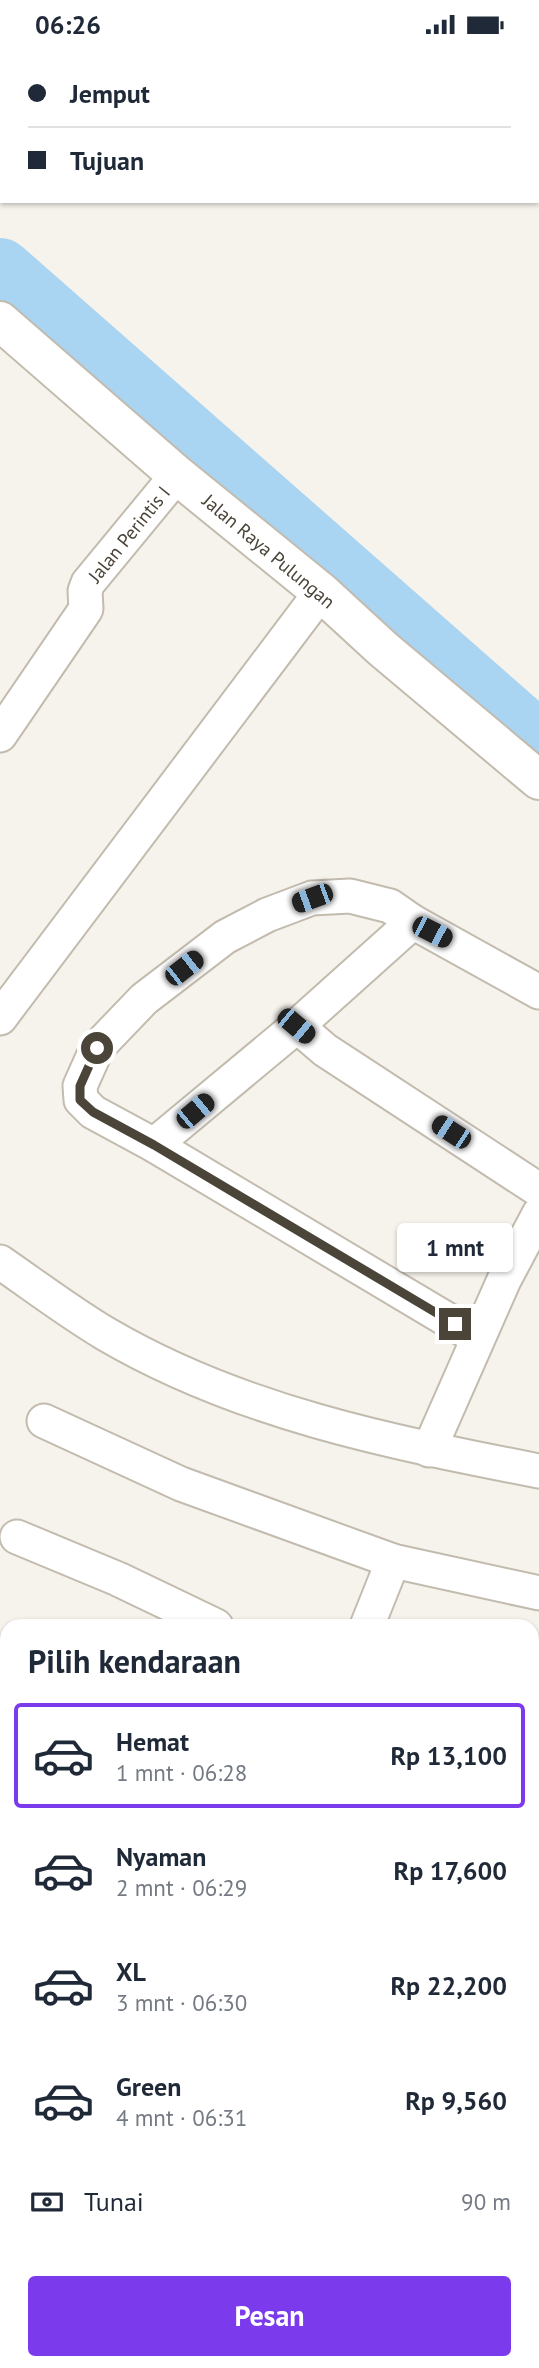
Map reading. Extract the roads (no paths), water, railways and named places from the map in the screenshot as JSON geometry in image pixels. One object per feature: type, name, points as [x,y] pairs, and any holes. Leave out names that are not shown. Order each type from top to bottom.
[{"type":"street","name":"Jalan Raya Pulungan","points":[[0,321],[177,475],[321,592],[393,657],[539,780]]},
{"type":"street","name":"Jalan Perintis I","points":[[4,720],[86,609],[85,591],[88,583],[177,475]]},
{"type":"street","points":[[0,1018],[321,592]]},
{"type":"street","points":[[478,1338],[154,1145],[93,1112],[80,1100],[80,1086],[97,1048],[144,999],[225,937],[267,915],[312,898],[350,896],[390,906],[413,922],[539,992]]},
{"type":"street","points":[[154,1145],[296,1026],[413,922]]},
{"type":"street","points":[[296,1026],[325,1050],[539,1190]]},
{"type":"street","points":[[429,1450],[504,1280],[539,1214]]},
{"type":"street","points":[[0,1262],[106,1334],[183,1372],[292,1415],[429,1450],[539,1471]]},
{"type":"street","points":[[44,1421],[181,1484],[393,1561],[539,1593]]},
{"type":"street","points":[[17,1537],[118,1579],[201,1619]]},
{"type":"street","points":[[370,1619],[393,1561]]},
{"type":"waterway","points":[[0,271],[539,745]]}]
